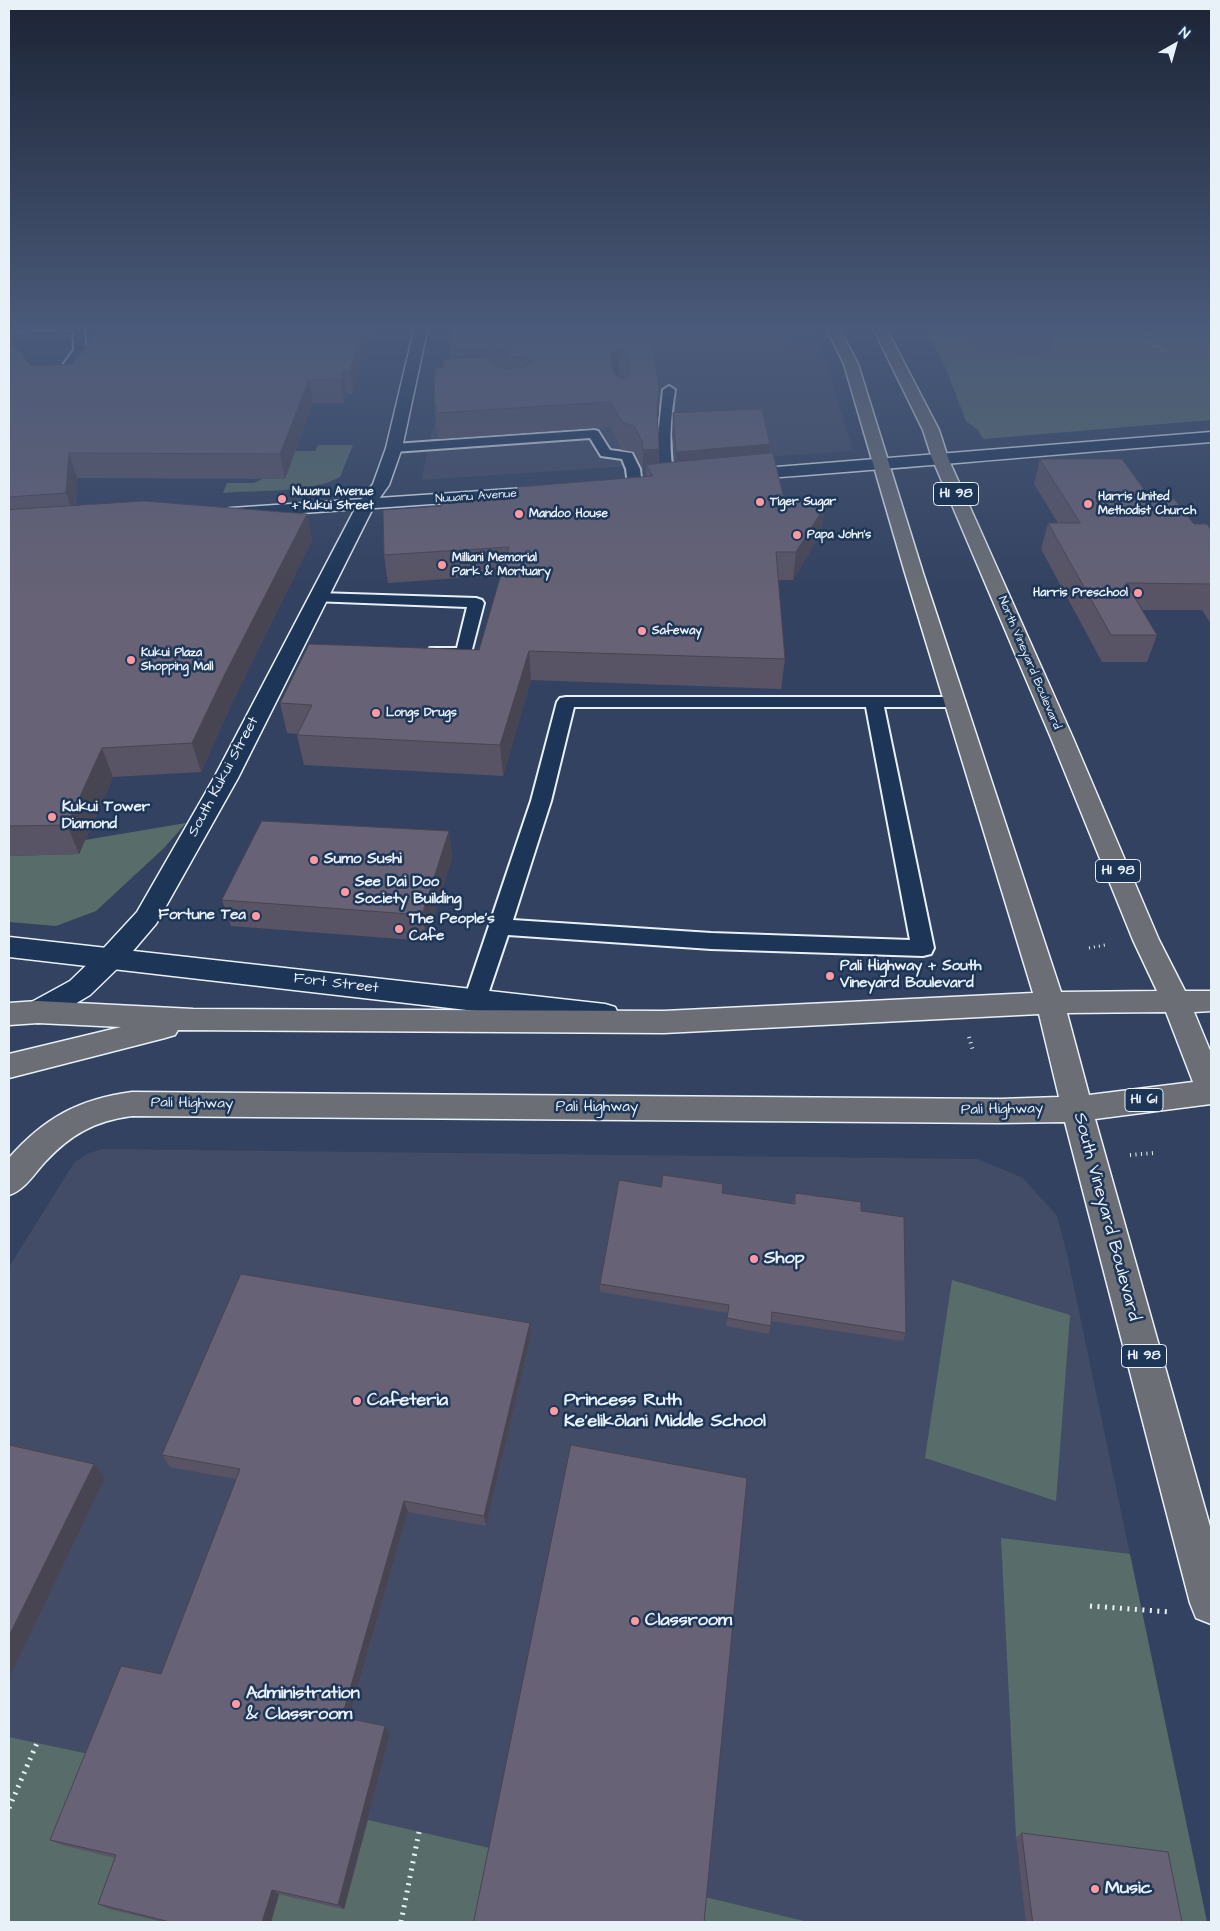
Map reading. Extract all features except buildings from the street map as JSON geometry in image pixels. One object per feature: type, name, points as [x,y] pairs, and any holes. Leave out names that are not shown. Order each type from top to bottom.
[{"type":"main road","name":"South Kukui Street","points":[[38,1012],[80,988],[111,958],[147,918],[300,649],[319,598],[366,505],[381,485],[394,448],[401,416]]},
{"type":"main road","name":"HI 98","points":[[867,416],[1050,1003]]},
{"type":"main road","name":"North Vineyard Boulevard","points":[[924,416],[931,430],[940,458],[1058,730],[1146,940],[1176,1002]]},
{"type":"main road","points":[[725,476],[882,465],[940,458],[1211,437]]},
{"type":"main road","points":[[616,487],[674,482]]},
{"type":"main road","name":"Nuuanu Avenue","points":[[211,515],[568,490]]},
{"type":"main road","name":"Fort Street","points":[[9,947],[664,1022]]},
{"type":"main road","points":[[9,1014],[38,1012],[193,1020],[664,1022],[1050,1003],[1211,1001]]},
{"type":"main road","name":"HI 98","points":[[1176,1002],[1211,1091]]},
{"type":"main road","name":"South Vineyard Boulevard","points":[[1050,1003],[1211,1603]]},
{"type":"main road","points":[[9,1066],[193,1020]]},
{"type":"main road","name":"Pali Highway","points":[[9,1181],[36,1150],[70,1123],[93,1110],[113,1105],[990,1111],[1077,1109],[1211,1091]]},
{"type":"lane","points":[[666,416],[664,467],[674,482]]},
{"type":"lane","points":[[394,448],[594,434],[606,453],[627,456],[633,469],[635,486]]},
{"type":"lane","points":[[319,598],[476,603],[464,653],[416,652]]},
{"type":"lane","points":[[476,1000],[541,801],[566,702],[956,702]]},
{"type":"lane","points":[[499,927],[622,937],[721,942],[836,947],[924,948],[874,702]]},
{"type":"path","points":[[1089,948],[1105,945]]},
{"type":"path","points":[[969,1036],[973,1051]]},
{"type":"path","points":[[1130,1155],[1154,1153]]},
{"type":"path","points":[[1090,1606],[1174,1612]]},
{"type":"path","points":[[9,1808],[37,1743]]},
{"type":"path","points":[[401,1922],[419,1832]]},
{"type":"shaded area","points":[[436,416],[842,416],[853,451],[421,480]]},
{"type":"shaded area","name":"Princess Ruth Ke’elikōlani Middle School","points":[[102,1149],[978,1159],[1023,1178],[1057,1216],[1067,1254],[1207,1922],[9,1922],[9,1267],[74,1163],[87,1154]]},
{"type":"green space","points":[[964,416],[1211,416],[1211,420],[983,439],[978,430],[966,421]]},
{"type":"green space","points":[[318,445],[353,445],[340,477],[314,486],[283,490],[223,493],[227,483],[254,483],[262,479],[284,479],[295,451],[315,451]]},
{"type":"green space","points":[[186,823],[164,848],[96,911],[56,926],[9,922],[9,856],[79,854],[85,840]]},
{"type":"green space","points":[[952,1280],[1070,1315],[1056,1501],[925,1458]]},
{"type":"green space","points":[[1001,1538],[1130,1554],[1207,1922],[1173,1922],[1016,1837]]},
{"type":"green space","points":[[9,1737],[98,1756],[127,1861],[110,1908],[163,1922],[9,1922]]},
{"type":"green space","points":[[368,1820],[494,1849],[479,1922],[271,1922],[279,1894],[344,1909]]},
{"type":"green space","points":[[705,1897],[808,1922],[702,1922]]},
{"type":"place","name":"Nuuanu Avenue + Kukui Street","points":[[282,499]]},
{"type":"place","name":"Tiger Sugar","points":[[760,502]]},
{"type":"place","name":"Harris United Methodist Church","points":[[1088,504]]},
{"type":"place","name":"Mandoo House","points":[[519,514]]},
{"type":"place","name":"Papa John's","points":[[797,535]]},
{"type":"place","name":"Milliani Memorial Park & Mortuary","points":[[442,565]]},
{"type":"place","name":"Harris Preschool","points":[[1138,593]]},
{"type":"place","name":"Safeway","points":[[642,631]]},
{"type":"place","name":"Kukui Plaza Shopping Mall","points":[[131,660]]},
{"type":"place","name":"Longs Drugs","points":[[376,713]]},
{"type":"place","name":"Kukui Tower Diamond","points":[[52,817]]},
{"type":"place","name":"Sumo Sushi","points":[[314,860]]},
{"type":"place","name":"See Dai Doo Society Building","points":[[345,892]]},
{"type":"place","name":"Fortune Tea","points":[[256,916]]},
{"type":"place","name":"The People's Cafe","points":[[399,929]]},
{"type":"place","name":"Pali Highway + South Vineyard Boulevard","points":[[830,976]]},
{"type":"place","name":"Shop","points":[[754,1259]]},
{"type":"place","name":"Cafeteria","points":[[357,1401]]},
{"type":"place","name":"Princess Ruth Ke’elikōlani Middle School","points":[[554,1411]]},
{"type":"place","name":"Classroom","points":[[635,1621]]},
{"type":"place","name":"Administration & Classroom","points":[[236,1704]]},
{"type":"place","name":"Music","points":[[1095,1889]]}]
